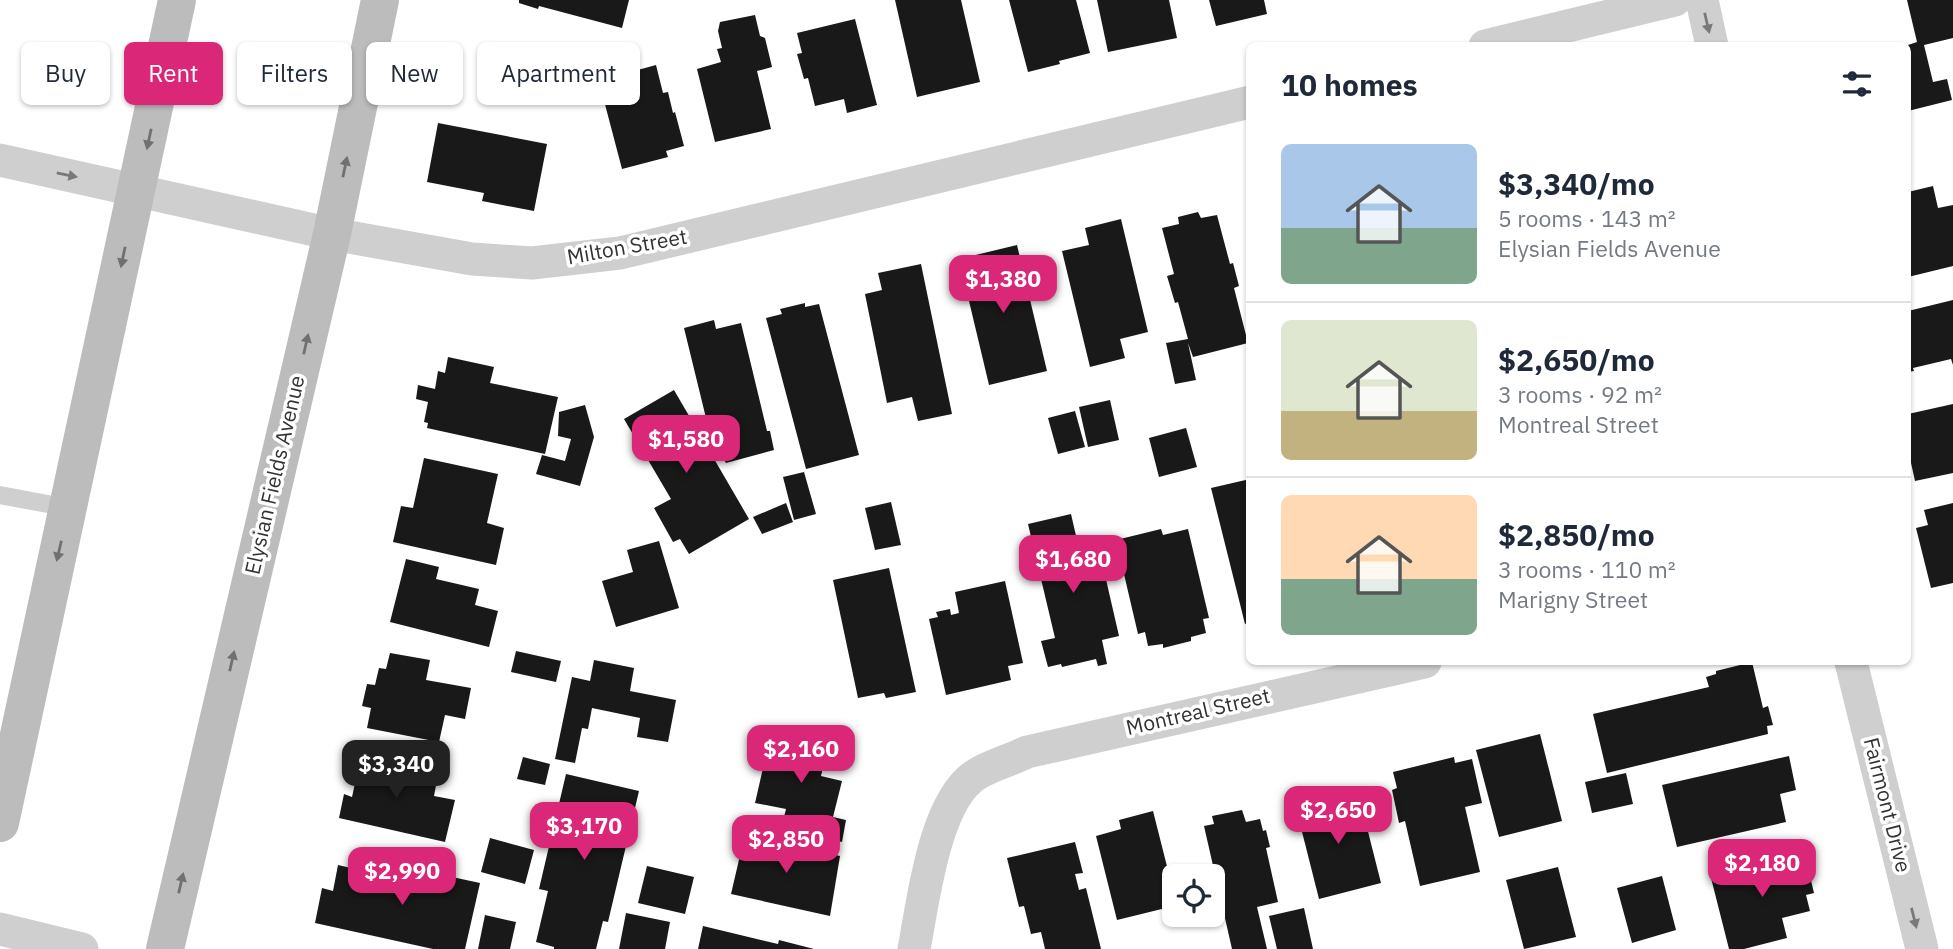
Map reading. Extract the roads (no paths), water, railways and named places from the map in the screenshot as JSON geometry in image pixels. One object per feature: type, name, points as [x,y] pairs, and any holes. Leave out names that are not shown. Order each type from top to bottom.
[{"type":"main road","points":[[0,823],[9,734],[69,508],[177,0]]},
{"type":"main road","name":"Elysian Fields Avenue","points":[[166,949],[332,234],[380,0]]},
{"type":"street","points":[[1502,42],[1675,0]]},
{"type":"street","points":[[1702,0],[1711,42]]},
{"type":"street","name":"Milton Street","points":[[0,160],[332,234],[472,259],[532,263],[620,253],[1246,103]]},
{"type":"street","name":"Montreal Street","points":[[914,949],[934,849],[949,804],[975,775],[1027,752],[1412,665]]},
{"type":"street","name":"Fairmont Drive","points":[[1852,665],[1922,949]]},
{"type":"street","points":[[0,929],[82,949]]},
{"type":"lane","points":[[0,495],[69,508]]}]
